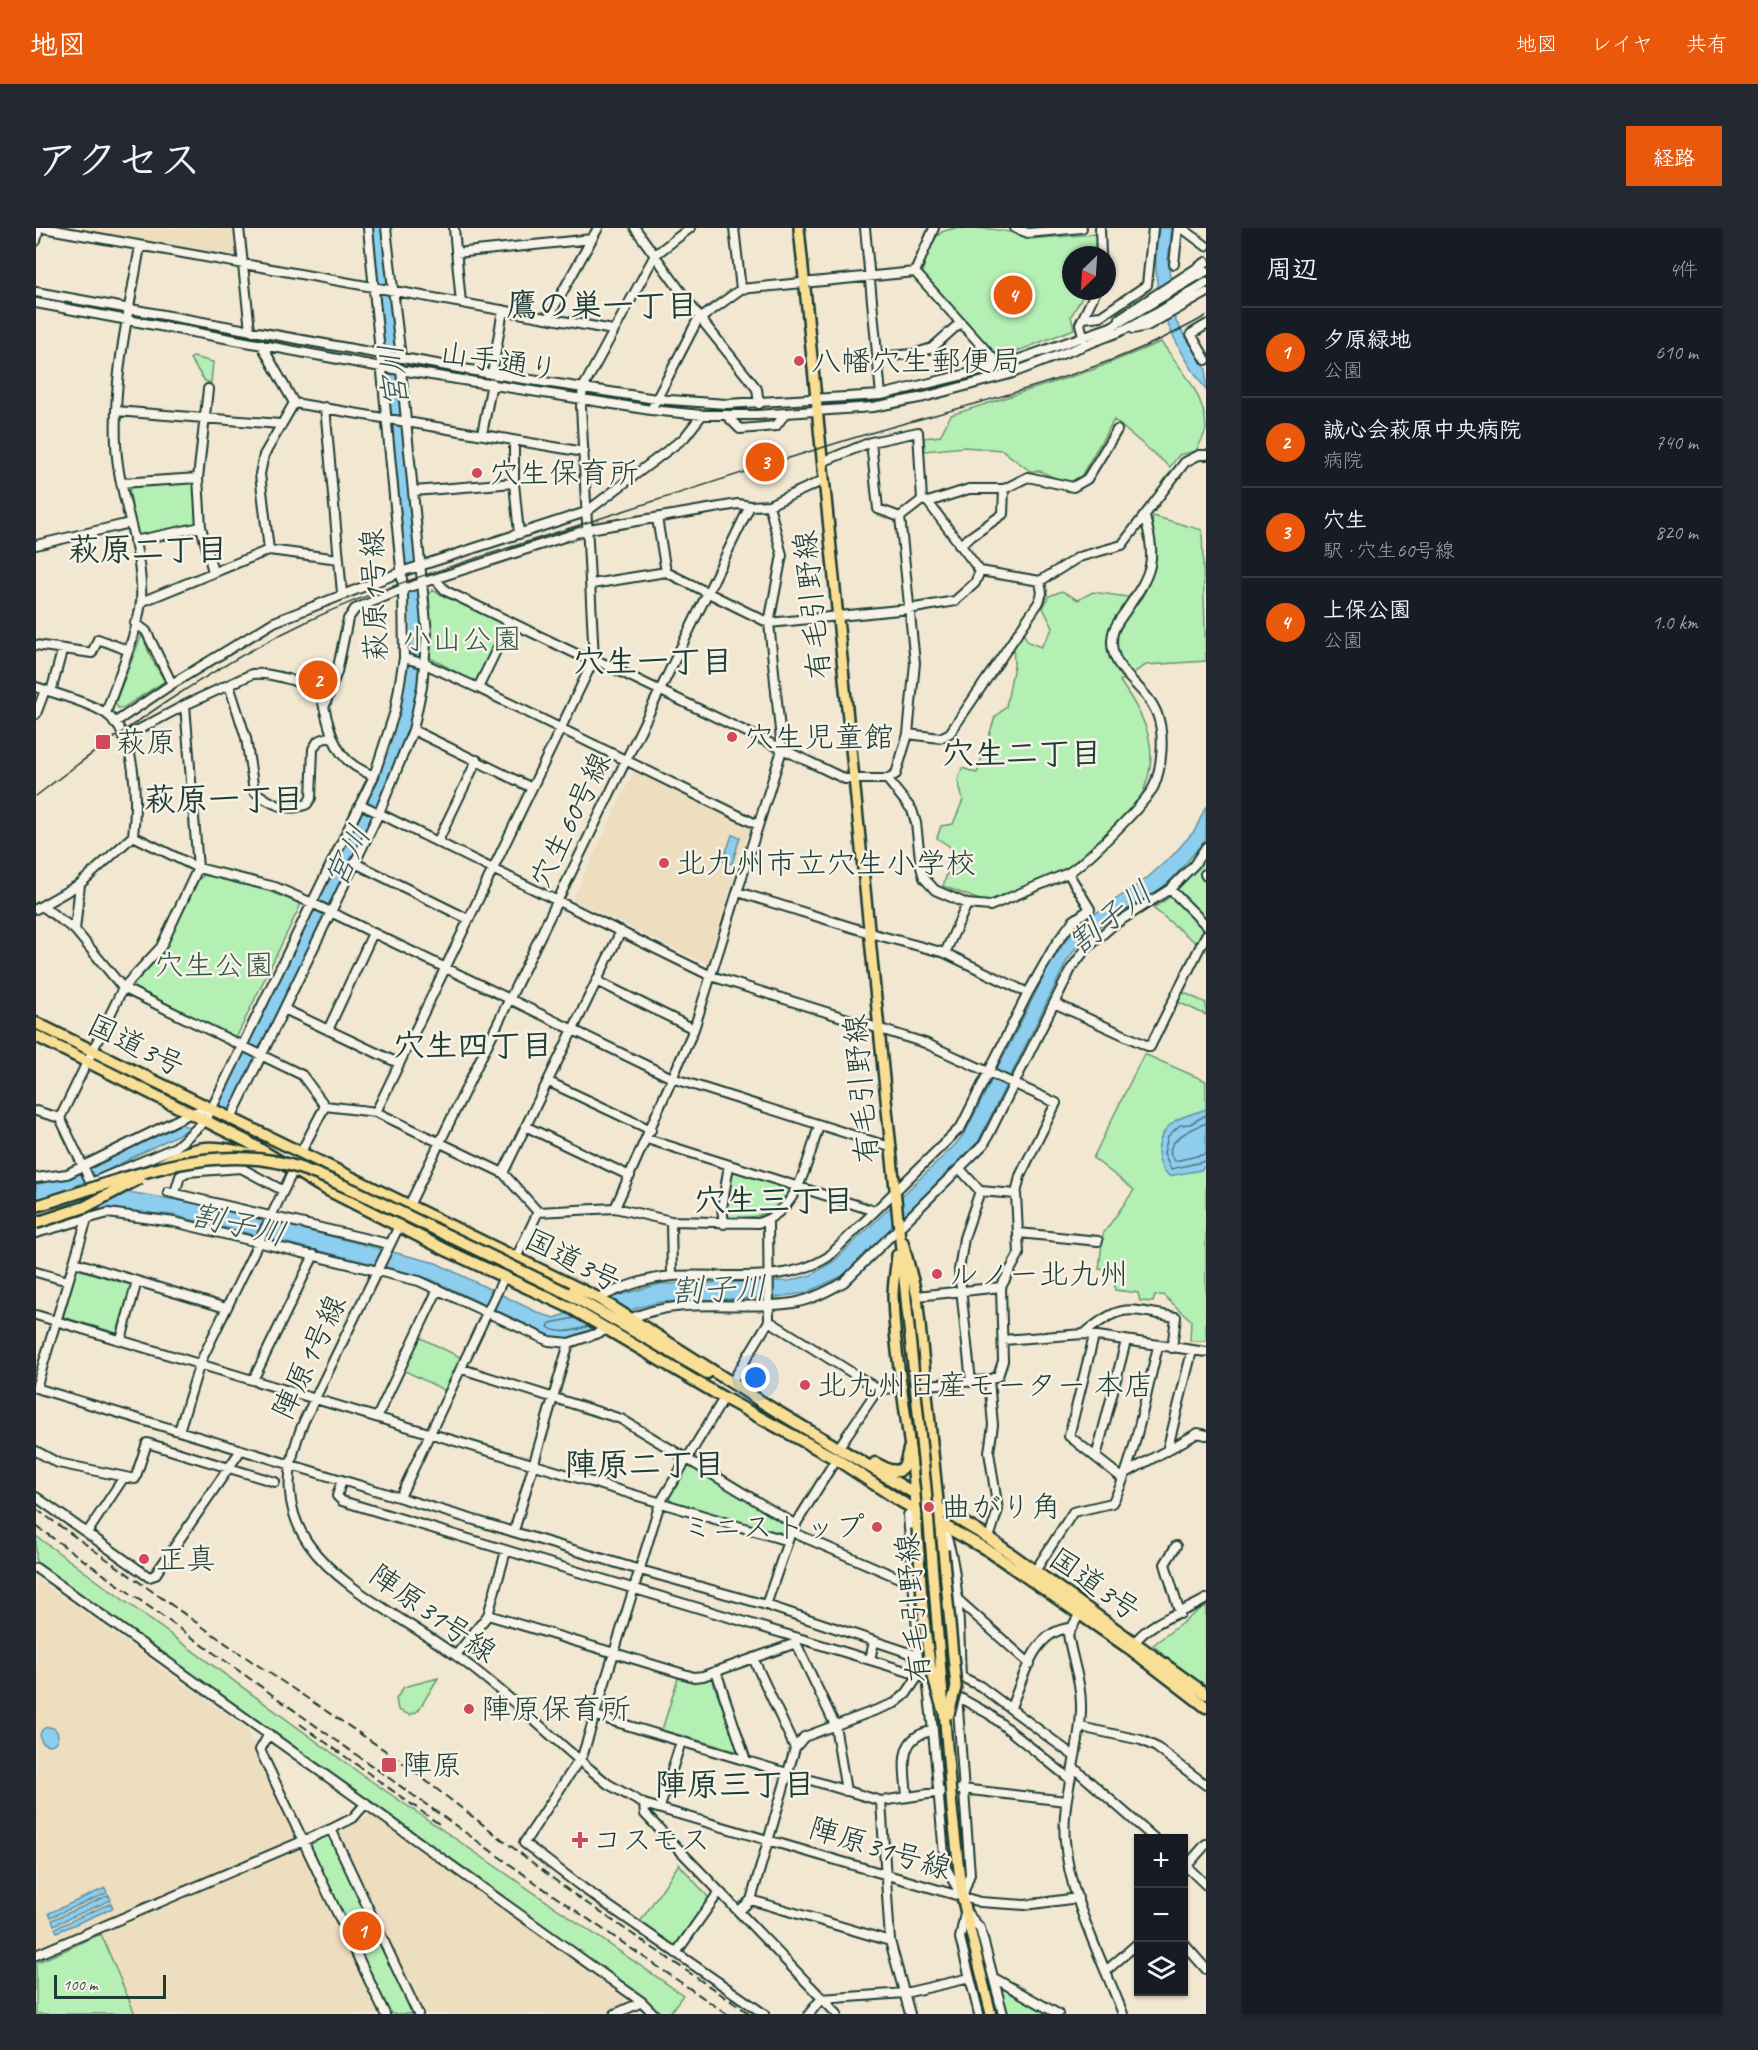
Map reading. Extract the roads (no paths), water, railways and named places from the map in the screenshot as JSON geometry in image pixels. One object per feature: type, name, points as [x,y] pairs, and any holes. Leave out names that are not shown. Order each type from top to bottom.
[{"type":"highway","name":"国道3号","points":[[36,1023],[600,1299],[626,1318],[916,1496],[989,1538],[1035,1571],[1206,1707]]},
{"type":"highway","name":"国道3号","points":[[36,1036],[206,1120],[261,1149],[293,1171],[448,1251],[505,1275],[571,1308],[724,1398],[836,1459],[916,1510],[989,1551],[1136,1642],[1206,1694]]},
{"type":"highway","points":[[36,1223],[86,1207],[141,1178],[176,1147]]},
{"type":"highway","points":[[156,1167],[189,1150],[223,1147],[293,1171]]},
{"type":"highway","points":[[36,1206],[178,1164],[226,1158],[273,1161],[323,1176],[571,1295],[626,1318]]},
{"type":"highway","points":[[839,1447],[896,1472],[905,1465],[909,1449]]},
{"type":"main road","name":"有毛引野線","points":[[799,228],[899,1226],[947,1722],[952,1808],[962,1897],[991,2014]]},
{"type":"main road","points":[[899,1226],[917,1296],[941,1525],[956,1688],[947,1722]]},
{"type":"main road","points":[[899,1226],[893,1294],[901,1388],[916,1496],[928,1655],[932,1679],[947,1722]]},
{"type":"street","points":[[36,241],[41,228],[614,330]]},
{"type":"street","points":[[239,228],[250,330]]},
{"type":"street","name":"萩原1号線","points":[[206,1120],[244,1048],[362,805],[395,711],[404,658],[403,590],[377,288],[368,228]]},
{"type":"street","points":[[386,228],[399,357]]},
{"type":"street","points":[[454,228],[461,303]]},
{"type":"street","points":[[548,318],[598,228]]},
{"type":"street","points":[[635,228],[700,318],[757,389],[759,404]]},
{"type":"street","points":[[376,1112],[594,659],[581,398],[583,388],[655,255],[690,228]]},
{"type":"street","points":[[734,228],[741,289]]},
{"type":"street","points":[[865,228],[881,395]]},
{"type":"street","points":[[915,272],[934,228]]},
{"type":"street","points":[[1014,228],[1029,233],[1042,233],[1082,228]]},
{"type":"street","points":[[1100,228],[1101,246]]},
{"type":"street","points":[[1083,318],[1101,316],[1147,285],[1153,228]]},
{"type":"street","points":[[1174,264],[1180,228],[1206,246]]},
{"type":"street","points":[[456,253],[592,239]]},
{"type":"street","points":[[106,713],[141,602],[134,541],[121,483],[116,446],[118,364],[140,246]]},
{"type":"street","points":[[1111,327],[1128,311],[1174,285],[1206,262]]},
{"type":"street","points":[[1111,327],[1206,271]]},
{"type":"street","points":[[651,410],[700,318],[741,289],[915,272]]},
{"type":"street","points":[[915,272],[1000,366]]},
{"type":"street","points":[[1119,332],[1206,283]]},
{"type":"street","name":"山手通り","points":[[36,292],[492,374],[695,404],[759,404],[881,395],[1000,366],[1111,327]]},
{"type":"street","points":[[1119,332],[1147,326],[1206,293]]},
{"type":"street","points":[[1087,346],[1082,339],[1080,324],[1092,300]]},
{"type":"street","name":"山手通り","points":[[36,303],[383,367],[651,410],[702,415],[785,414],[873,407],[924,397],[1010,374],[1119,332]]},
{"type":"street","points":[[492,374],[503,310]]},
{"type":"street","points":[[877,357],[913,354],[932,348],[960,322]]},
{"type":"street","points":[[1206,325],[1191,334],[1206,360]]},
{"type":"street","points":[[261,344],[294,403]]},
{"type":"street","points":[[231,1118],[329,911],[355,863],[413,730],[425,664],[427,633],[400,369]]},
{"type":"street","points":[[482,434],[492,383]]},
{"type":"street","points":[[208,389],[198,478],[201,527],[213,572]]},
{"type":"street","points":[[294,403],[584,452]]},
{"type":"street","points":[[269,550],[260,474],[264,455],[294,403]]},
{"type":"street","points":[[325,407],[342,593]]},
{"type":"street","points":[[116,411],[280,424]]},
{"type":"street","points":[[726,415],[740,429],[776,426],[785,414]]},
{"type":"street","points":[[114,723],[172,684],[274,622],[342,593],[401,572],[586,512],[684,438],[702,415]]},
{"type":"street","points":[[900,517],[925,501],[969,489],[1004,489],[1028,477],[1038,477],[1073,487],[1087,479],[1117,430]]},
{"type":"street","points":[[822,462],[872,442],[918,432],[925,501],[980,571],[1040,581],[1079,557],[1122,545],[1185,462],[1199,455],[1206,455]]},
{"type":"street","points":[[514,441],[514,483],[519,534]]},
{"type":"street","points":[[872,442],[878,509],[900,517]]},
{"type":"street","points":[[121,483],[198,478]]},
{"type":"street","points":[[324,708],[338,672],[348,619],[355,609],[423,583],[589,529],[738,504],[769,505],[824,480]]},
{"type":"street","points":[[414,491],[514,483]]},
{"type":"street","points":[[959,545],[1003,514],[1004,489]]},
{"type":"street","points":[[615,1208],[694,1029],[782,750],[769,623],[782,555],[769,505]]},
{"type":"street","name":"穴生60号線","points":[[389,1246],[750,506]]},
{"type":"street","points":[[435,579],[446,591],[587,659],[594,659],[660,690],[782,750],[853,781],[887,779],[896,774],[908,734],[915,663],[900,517]]},
{"type":"street","points":[[887,779],[912,810],[924,878],[935,890],[967,904],[990,906],[1068,873],[1080,866],[1101,846],[1152,789],[1159,773],[1161,752],[1157,714],[1147,697],[1116,663],[1113,648],[1116,624],[1149,577],[1152,553],[1145,517]]},
{"type":"street","points":[[657,518],[666,572]]},
{"type":"street","points":[[36,545],[130,523]]},
{"type":"street","points":[[134,541],[201,527]]},
{"type":"street","points":[[141,602],[269,550],[339,559]]},
{"type":"street","points":[[591,584],[666,572],[769,623],[909,609],[955,601],[966,593],[980,571]]},
{"type":"street","points":[[908,734],[940,738],[950,733],[1039,602],[1042,593],[1040,581]]},
{"type":"street","points":[[478,688],[510,622]]},
{"type":"street","points":[[135,623],[146,632],[172,684]]},
{"type":"street","points":[[36,645],[62,651],[92,653],[98,639],[127,650]]},
{"type":"street","points":[[36,714],[48,691],[62,651]]},
{"type":"street","points":[[404,658],[425,664],[478,688],[625,762],[758,825]]},
{"type":"street","points":[[122,735],[252,674],[262,673],[282,677],[314,690],[321,698],[331,736],[346,761],[354,768],[374,776]]},
{"type":"street","points":[[229,686],[246,738],[254,791],[279,806],[290,810],[308,804],[311,798],[313,749],[318,741],[331,736]]},
{"type":"street","points":[[36,687],[106,713],[122,735],[133,768],[136,794],[133,836],[80,884],[39,907],[75,930],[123,988],[302,1075],[325,1106],[376,1112],[503,1173],[538,1212]]},
{"type":"street","points":[[60,1118],[123,988],[161,947],[198,868],[185,705]]},
{"type":"street","points":[[413,730],[532,788]]},
{"type":"street","points":[[438,841],[477,760]]},
{"type":"street","points":[[362,805],[711,976],[925,1043],[990,1070],[1056,1102],[1020,1176],[1017,1194],[1019,1254],[1001,1287],[1004,1340],[1003,1361],[998,1376],[989,1380],[926,1385]]},
{"type":"street","points":[[133,836],[198,868],[275,887],[314,904],[672,1078],[890,1147]]},
{"type":"street","points":[[626,1318],[665,1308],[769,1302],[794,1303],[822,1294],[844,1282],[899,1226],[961,1170],[984,1144],[1012,1081],[1071,969],[1085,950],[1112,926],[1170,889],[1194,865],[1206,847]]},
{"type":"street","points":[[355,863],[468,919]]},
{"type":"street","points":[[600,1299],[641,1281],[672,1276],[767,1276],[791,1273],[812,1267],[828,1257],[875,1210],[895,1194],[961,1126],[1028,993],[1055,945],[1073,921],[1090,909],[1068,873]]},
{"type":"street","points":[[75,930],[80,884]]},
{"type":"street","points":[[1170,889],[1206,925]]},
{"type":"street","points":[[738,892],[870,933],[945,953],[1028,993]]},
{"type":"street","points":[[945,953],[967,904]]},
{"type":"street","points":[[503,1173],[621,931]]},
{"type":"street","points":[[328,1030],[373,933]]},
{"type":"street","points":[[1054,1003],[1150,1047],[1206,935]]},
{"type":"street","points":[[597,981],[694,1029]]},
{"type":"street","points":[[284,1010],[398,1063]]},
{"type":"street","points":[[549,1082],[651,1130]]},
{"type":"street","points":[[301,1152],[325,1106]]},
{"type":"street","points":[[36,1178],[67,1174],[191,1113],[212,1108]]},
{"type":"street","points":[[36,1111],[46,1116]]},
{"type":"street","points":[[36,1117],[60,1118]]},
{"type":"street","points":[[60,1118],[91,1183],[91,1193],[88,1214],[36,1388],[640,1570],[766,1605],[919,1656],[961,1677],[1011,1707],[1074,1756]]},
{"type":"street","points":[[91,1183],[176,1147],[206,1120]]},
{"type":"street","points":[[732,1382],[769,1321],[768,1221],[798,1187],[819,1126]]},
{"type":"street","points":[[527,1127],[630,1176]]},
{"type":"street","points":[[647,1139],[875,1210]]},
{"type":"street","points":[[724,1224],[722,1208],[729,1165]]},
{"type":"street","points":[[282,1190],[241,1168],[187,1172],[180,1176],[171,1192],[389,1246]]},
{"type":"street","points":[[961,1170],[980,1191],[1017,1194]]},
{"type":"street","points":[[179,1431],[200,1363],[293,1171]]},
{"type":"street","points":[[971,1382],[961,1292],[960,1254],[980,1191]]},
{"type":"street","points":[[538,1212],[615,1208],[671,1221],[724,1224],[768,1221]]},
{"type":"street","points":[[516,1258],[538,1212]]},
{"type":"street","points":[[36,1233],[88,1214],[108,1214],[183,1224],[377,1269],[419,1281],[533,1336],[569,1343],[604,1328]]},
{"type":"street","points":[[671,1221],[672,1276]]},
{"type":"street","points":[[1019,1233],[1098,1241]]},
{"type":"street","name":"陣原1号線","points":[[289,1464],[295,1443],[315,1399],[389,1246]]},
{"type":"street","points":[[253,1380],[314,1255]]},
{"type":"street","points":[[74,1262],[226,1308]]},
{"type":"street","points":[[36,1272],[68,1281]]},
{"type":"street","points":[[400,1497],[500,1290],[505,1275]]},
{"type":"street","points":[[121,1340],[137,1281]]},
{"type":"street","points":[[917,1296],[1001,1287]]},
{"type":"street","points":[[377,1417],[438,1289]]},
{"type":"street","points":[[1084,1334],[1104,1317],[1122,1310],[1176,1317],[1172,1348]]},
{"type":"street","points":[[36,1315],[788,1541]]},
{"type":"street","points":[[769,1321],[878,1389],[901,1388]]},
{"type":"street","points":[[1004,1340],[1084,1334],[1158,1347],[1206,1352]]},
{"type":"street","points":[[1094,1335],[1069,1436],[1124,1476]]},
{"type":"street","points":[[1096,1457],[1126,1341]]},
{"type":"street","points":[[514,1531],[569,1343]]},
{"type":"street","points":[[1035,1571],[1073,1512],[1112,1503],[1124,1476],[1158,1347]]},
{"type":"street","points":[[1167,1451],[1192,1351]]},
{"type":"street","points":[[462,1370],[621,1419],[688,1458],[794,1528],[913,1584],[956,1598],[1030,1664]]},
{"type":"street","points":[[989,1380],[993,1425],[989,1452],[990,1473],[998,1510],[989,1538]]},
{"type":"street","points":[[839,1447],[878,1389]]},
{"type":"street","points":[[724,1398],[660,1503],[596,1716],[580,1761],[524,1842],[764,2014]]},
{"type":"street","points":[[1124,1476],[1198,1433],[1206,1433]]},
{"type":"street","points":[[36,1451],[58,1463],[135,1479],[147,1443],[275,1482]]},
{"type":"street","points":[[36,1497],[148,1577],[155,1575],[241,1450]]},
{"type":"street","points":[[766,1605],[794,1528],[836,1459]]},
{"type":"street","name":"陣原31号線","points":[[289,1464],[290,1503],[300,1529],[313,1551],[338,1575],[456,1655],[608,1784],[644,1804],[980,1902],[1024,1905],[1078,1898]]},
{"type":"street","points":[[87,1533],[124,1477]]},
{"type":"street","points":[[342,1480],[337,1496],[342,1501],[923,1677],[997,1720],[1070,1779]]},
{"type":"street","points":[[916,1510],[908,1515],[919,1656]]},
{"type":"street","points":[[941,1525],[947,1537],[956,1598],[961,1677]]},
{"type":"street","points":[[1176,1546],[1165,1564],[1180,1614]]},
{"type":"street","points":[[456,1655],[488,1615],[506,1551]]},
{"type":"street","points":[[36,1568],[642,2002],[654,2014]]},
{"type":"street","points":[[1136,1642],[1150,1626],[1180,1614],[1206,1599]]},
{"type":"street","points":[[1082,1610],[1070,1628],[1069,1640],[1081,1692],[1080,1727],[1066,1801],[1065,1842],[1078,1898],[1123,2014]]},
{"type":"street","points":[[488,1615],[694,1677],[753,1658],[795,1640]]},
{"type":"street","points":[[1011,1707],[1040,1642],[1059,1629],[1070,1628]]},
{"type":"street","points":[[795,1640],[835,1725],[846,1791]]},
{"type":"street","points":[[870,1660],[874,1641]]},
{"type":"street","points":[[753,1658],[795,1748]]},
{"type":"street","points":[[717,1671],[746,1761]]},
{"type":"street","points":[[739,1911],[751,1900],[795,1748],[804,1737],[895,1703],[923,1677]]},
{"type":"street","points":[[923,1677],[933,1731],[945,1866],[962,1897]]},
{"type":"street","points":[[957,1695],[962,1789],[970,1874],[962,1897]]},
{"type":"street","points":[[596,1716],[881,1801],[962,1789],[1066,1801]]},
{"type":"street","points":[[1080,1727],[1141,1740],[1156,1747],[1206,1785]]},
{"type":"street","points":[[907,1796],[904,1753],[916,1737],[933,1731]]},
{"type":"street","points":[[269,1734],[260,1750],[385,2014]]},
{"type":"street","points":[[660,1807],[681,1742]]},
{"type":"street","points":[[1073,1767],[1148,1834]]},
{"type":"street","points":[[881,1801],[890,1941],[910,2014]]},
{"type":"street","points":[[36,1955],[331,1829],[353,1818],[366,1803]]},
{"type":"street","points":[[644,1804],[645,1814],[837,2014]]},
{"type":"street","points":[[331,1829],[418,2014]]},
{"type":"street","points":[[1188,1862],[1206,1844]]},
{"type":"street","points":[[1188,1869],[1206,1885]]},
{"type":"street","points":[[676,1953],[719,1892]]},
{"type":"street","points":[[751,1900],[890,1941]]},
{"type":"street","points":[[965,1911],[960,1938],[979,2014]]},
{"type":"street","points":[[965,1911],[980,1928],[1003,2014]]},
{"type":"street","points":[[1107,1970],[1134,1946]]},
{"type":"street","points":[[1188,1949],[1206,1969]]},
{"type":"street","points":[[809,2014],[821,1999],[905,1993],[970,1978]]},
{"type":"street","points":[[994,1978],[1058,2014]]},
{"type":"street","points":[[615,2014],[642,2002]]},
{"type":"water","points":[[1159,228],[1172,228],[1168,260],[1175,320],[1206,369],[1206,390],[1181,351],[1164,314],[1156,274]]},
{"type":"water","name":"割子川","points":[[1206,806],[1206,839],[1174,877],[1155,895],[1108,920],[1078,945],[1067,961],[978,1142],[844,1275],[806,1293],[777,1297],[660,1302],[636,1308],[588,1332],[569,1338],[553,1337],[430,1279],[394,1269],[172,1215],[36,1205],[36,1184],[67,1179],[181,1124],[191,1128],[75,1188],[134,1193],[206,1205],[436,1263],[541,1314],[555,1318],[601,1300],[661,1284],[789,1281],[811,1275],[833,1262],[955,1145],[966,1131],[1048,968],[1065,941],[1090,917],[1146,879],[1173,855],[1195,830]]},
{"type":"water","points":[[732,835],[740,837],[732,864],[723,861]]},
{"type":"water","points":[[1206,1109],[1206,1165],[1201,1170],[1169,1176],[1163,1169],[1158,1154],[1164,1132],[1176,1120]]},
{"type":"water","points":[[45,1727],[53,1727],[58,1732],[56,1743],[45,1745],[40,1740],[40,1732]]},
{"type":"water","points":[[105,1888],[107,1893],[51,1917],[49,1913]]},
{"type":"water","points":[[109,1895],[111,1900],[54,1925],[52,1920]]},
{"type":"water","points":[[111,1903],[113,1908],[57,1932],[55,1928]]},
{"type":"waterway","name":"宮川","points":[[378,228],[390,338],[390,375],[401,443],[412,560]]},
{"type":"waterway","name":"宮川","points":[[227,1107],[392,763],[414,679],[417,637],[416,592]]},
{"type":"tram line","points":[[36,796],[135,723],[203,679],[273,638],[338,608],[452,566],[772,463],[1077,373],[1164,338],[1206,316]]},
{"type":"railway","points":[[36,1509],[238,1652],[395,1757],[572,1893],[750,2014]]},
{"type":"railway","points":[[36,1526],[550,1893],[727,2014]]},
{"type":"railway","points":[[300,1724],[439,1824]]},
{"type":"place","name":"上保公園","points":[[1013,295]]},
{"type":"place","name":"八幡穴生郵便局","points":[[799,361]]},
{"type":"place","name":"穴生","points":[[765,462]]},
{"type":"place","name":"穴生保育所","points":[[477,473]]},
{"type":"place","name":"誠心会萩原中央病院","points":[[318,680]]},
{"type":"place","name":"穴生児童館","points":[[732,737]]},
{"type":"place","name":"萩原","points":[[103,742]]},
{"type":"place","name":"北九州市立穴生小学校","points":[[664,863]]},
{"type":"place","name":"ルノー北九州","points":[[937,1274]]},
{"type":"place","name":"北九州日産モーター 本店","points":[[805,1385]]},
{"type":"place","name":"曲がり角","points":[[929,1507]]},
{"type":"place","name":"ミニストップ","points":[[877,1527]]},
{"type":"place","name":"正真","points":[[144,1559]]},
{"type":"place","name":"陣原保育所","points":[[469,1709]]},
{"type":"place","name":"陣原","points":[[389,1765]]},
{"type":"place","name":"コスモス","points":[[580,1840]]},
{"type":"place","name":"夕原緑地","points":[[362,1931]]},
{"type":"district","name":"鷹の巣一丁目","points":[[602,305]]},
{"type":"district","name":"萩原二丁目","points":[[148,549]]},
{"type":"district","name":"穴生一丁目","points":[[653,661]]},
{"type":"district","name":"穴生二丁目","points":[[1022,753]]},
{"type":"district","name":"萩原一丁目","points":[[224,799]]},
{"type":"district","name":"穴生四丁目","points":[[473,1045]]},
{"type":"district","name":"穴生三丁目","points":[[774,1200]]},
{"type":"district","name":"陣原二丁目","points":[[645,1464]]},
{"type":"district","name":"陣原三丁目","points":[[735,1784]]},
{"type":"park label","name":"小山公園","points":[[462,639]]},
{"type":"park label","name":"穴生公園","points":[[214,965]]}]
